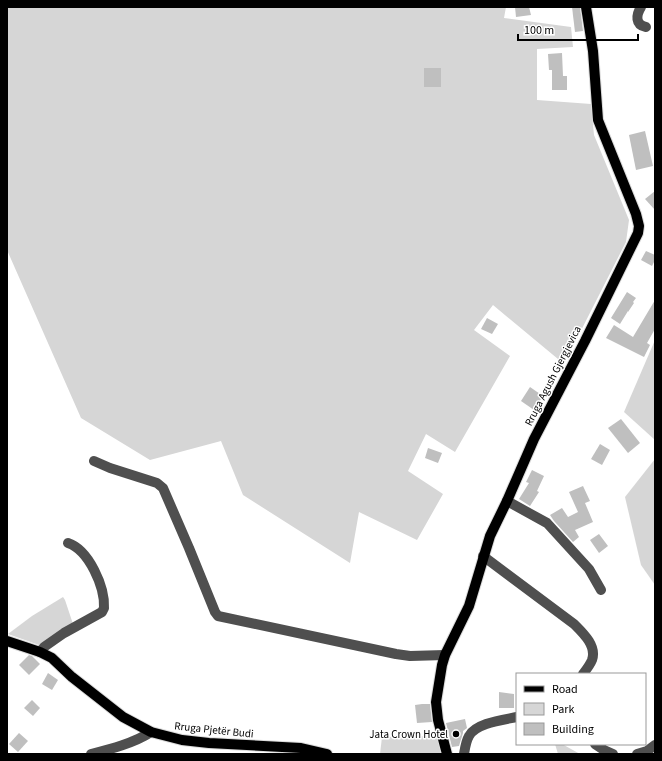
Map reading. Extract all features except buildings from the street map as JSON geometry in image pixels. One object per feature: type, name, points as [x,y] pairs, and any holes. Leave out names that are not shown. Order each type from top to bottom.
[{"type":"main road","name":"Rruga Agush Gjergjevica","points":[[447,754],[438,720],[436,702],[445,655],[469,606],[490,536],[534,439],[585,341],[638,233],[636,214],[598,120],[593,51],[586,7]]},
{"type":"main road","name":"Rruga Pjetër Budi","points":[[7,640],[52,658],[72,677],[123,717],[151,732],[182,740],[301,748],[327,754]]},
{"type":"street","points":[[641,7],[636,15],[637,20],[646,27]]},
{"type":"street","points":[[94,461],[110,468],[157,483],[163,488],[218,616],[391,654],[410,656],[445,655]]},
{"type":"street","points":[[507,501],[547,523],[589,569],[601,590]]},
{"type":"street","points":[[40,652],[52,642],[102,612],[104,608],[100,585],[92,566],[81,550],[75,545],[68,543]]},
{"type":"street","points":[[483,556],[574,624],[584,634],[591,644],[592,660],[584,673]]},
{"type":"street","points":[[464,754],[466,741],[472,731],[483,725],[516,717]]},
{"type":"street","points":[[91,754],[138,739],[151,732]]},
{"type":"street","points":[[597,745],[613,754]]},
{"type":"street","points":[[637,754],[647,751],[655,745]]},
{"type":"green space","points":[[7,7],[506,7],[504,18],[571,27],[573,47],[537,49],[537,100],[591,104],[594,135],[629,220],[626,242],[564,364],[493,305],[474,330],[510,356],[455,452],[426,434],[408,471],[443,494],[417,540],[359,512],[350,563],[243,495],[221,441],[150,460],[81,418],[7,250]]},
{"type":"green space","points":[[655,340],[655,440],[624,412]]},
{"type":"green space","points":[[655,459],[655,585],[641,565],[625,497]]},
{"type":"green space","points":[[63,597],[73,624],[39,645],[8,634],[32,616]]},
{"type":"green space","points":[[437,736],[441,754],[380,754],[382,737]]},
{"type":"green space","points":[[555,745],[564,745],[580,754],[558,754]]},
{"type":"place","name":"Jata Crown Hotel","points":[[456,734]]}]
